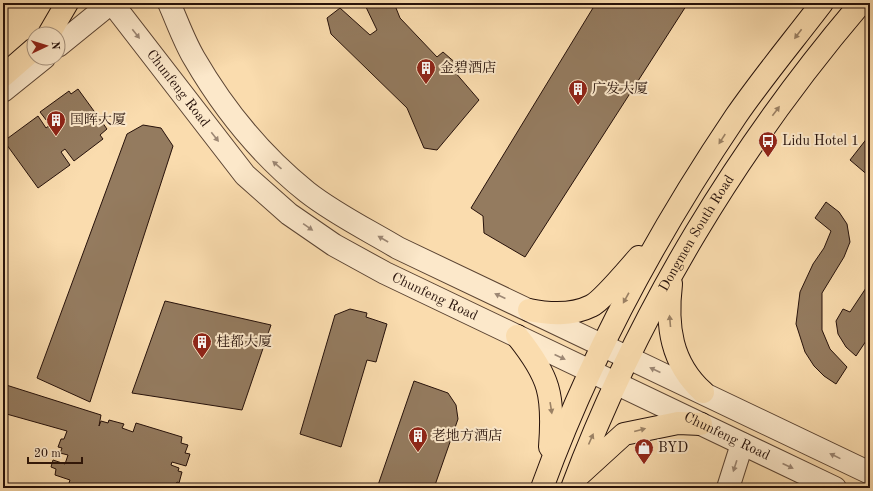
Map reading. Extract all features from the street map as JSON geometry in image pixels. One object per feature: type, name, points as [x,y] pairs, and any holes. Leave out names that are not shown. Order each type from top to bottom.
[{"type":"main road","points":[[53,26],[67,3]]},
{"type":"main road","points":[[542,488],[589,370],[662,231],[736,116],[822,3]]},
{"type":"main road","name":"Dongmen South Road","points":[[574,483],[628,357],[687,246],[760,132],[861,3]]},
{"type":"main road","points":[[3,76],[26,57]]},
{"type":"main road","points":[[529,310],[550,314],[569,312],[591,306],[617,281],[662,231]]},
{"type":"main road","points":[[672,274],[669,300],[669,323],[675,354],[682,370],[691,382],[703,392]]},
{"type":"main road","points":[[517,336],[534,358],[548,388],[552,413],[549,468]]},
{"type":"main road","points":[[574,483],[624,434],[678,423],[701,424]]},
{"type":"street","points":[[66,40],[112,3]]},
{"type":"street","name":"Chunfeng Road","points":[[112,3],[245,175],[289,214],[334,245],[385,273],[835,488]]},
{"type":"street","name":"Chunfeng Road","points":[[168,3],[194,58],[229,110],[265,154],[308,192],[348,219],[398,248],[703,392],[870,473]]},
{"type":"street","points":[[3,91],[34,66]]},
{"type":"street","points":[[728,488],[742,444]]},
{"type":"building","name":"金碧酒店","points":[[364,3],[394,3],[400,18],[437,57],[443,52],[458,65],[454,71],[479,100],[437,150],[424,148],[407,108],[331,34],[327,18],[340,8],[370,35],[377,30]]},
{"type":"building","points":[[535,3],[544,3],[540,7]]},
{"type":"building","name":"广发大厦","points":[[596,3],[688,3],[525,257],[484,233],[483,216],[471,208]]},
{"type":"building","name":"国晖大厦","points":[[78,89],[107,129],[100,135],[103,139],[74,161],[65,149],[61,152],[70,165],[38,188],[4,141],[38,116],[46,128],[50,125],[40,112],[69,91],[71,94]]},
{"type":"building","points":[[143,125],[161,128],[173,146],[90,402],[37,378],[127,134]]},
{"type":"building","points":[[868,137],[870,138],[870,177],[850,160]]},
{"type":"building","points":[[826,202],[839,212],[847,224],[850,242],[844,257],[822,293],[822,330],[830,349],[847,367],[836,384],[824,376],[814,366],[805,352],[796,324],[800,292],[813,264],[824,248],[831,231],[815,218]]},
{"type":"building","points":[[870,282],[870,335],[856,356],[846,347],[838,334],[836,321],[843,309],[850,312]]},
{"type":"building","name":"桂都大厦","points":[[165,301],[271,325],[242,410],[132,393]]},
{"type":"building","points":[[350,309],[367,313],[366,317],[387,324],[376,362],[367,360],[341,447],[300,434],[335,315]]},
{"type":"building","name":"老地方酒店","points":[[414,381],[448,393],[456,405],[458,419],[434,488],[377,488]]},
{"type":"building","points":[[3,384],[101,415],[99,426],[101,421],[108,423],[109,420],[124,424],[122,428],[133,432],[136,423],[182,437],[181,443],[188,445],[185,453],[190,454],[186,466],[172,462],[171,465],[179,468],[178,471],[182,472],[179,483],[177,482],[173,488],[92,488],[80,484],[79,488],[68,486],[70,480],[55,475],[56,469],[51,467],[53,460],[65,464],[68,455],[60,453],[62,448],[58,447],[61,439],[64,439],[67,431],[3,413]]},
{"type":"place","name":"金碧酒店","points":[[426,85]]},
{"type":"place","name":"广发大厦","points":[[578,106]]},
{"type":"place","name":"国晖大厦","points":[[56,137]]},
{"type":"place","name":"Lidu Hotel 1","points":[[768,158]]},
{"type":"place","name":"桂都大厦","points":[[202,359]]},
{"type":"place","name":"老地方酒店","points":[[418,453]]},
{"type":"place","name":"BYD","points":[[644,465]]}]
